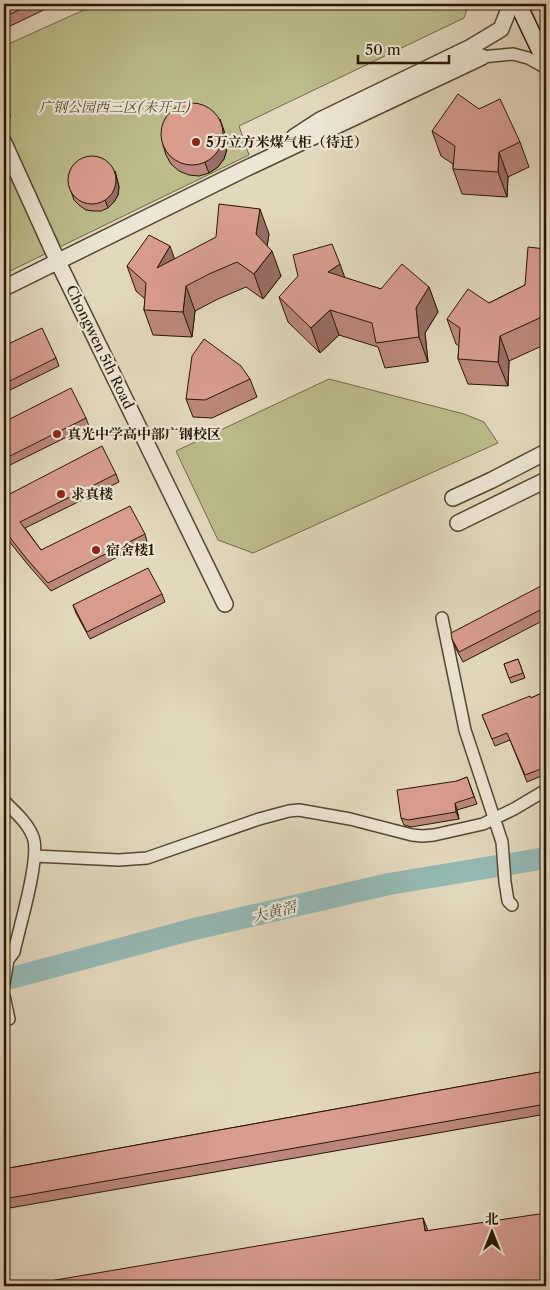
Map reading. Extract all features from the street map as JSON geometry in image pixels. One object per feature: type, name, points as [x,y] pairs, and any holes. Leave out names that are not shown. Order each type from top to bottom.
[{"type":"main road","points":[[518,4],[546,63]]},
{"type":"street","points":[[247,168],[320,120],[471,47],[502,29],[509,4]]},
{"type":"street","points":[[4,288],[247,168],[482,57],[512,54],[528,58],[546,68]]},
{"type":"street","name":"Chongwen 5th Road","points":[[4,144],[58,262],[225,604]]},
{"type":"street","points":[[454,498],[546,452]]},
{"type":"street","points":[[458,523],[546,480]]},
{"type":"street","points":[[442,618],[465,730],[502,842],[508,901],[512,905]]},
{"type":"street","points":[[35,856],[119,860],[148,858],[259,818],[299,810],[350,819],[422,836],[484,824],[546,790]]},
{"type":"street","points":[[4,801],[29,829],[35,845],[30,883],[14,952],[8,960],[4,983]]},
{"type":"street","points":[[4,996],[9,1019]]},
{"type":"green space","name":"广钢公园西三区(未开工)","points":[[97,4],[469,4],[464,18],[239,126],[249,155],[4,274],[4,120],[11,116],[4,98],[4,46]]},
{"type":"green space","points":[[329,379],[464,414],[484,422],[498,443],[253,553],[218,540],[176,451]]},
{"type":"building","points":[[4,4],[32,4],[4,17]]},
{"type":"building","points":[[458,94],[479,109],[500,99],[520,142],[499,152],[498,172],[453,169],[455,146],[432,131]]},
{"type":"building","name":"5万立方米煤气柜（待迁）","points":[[186,103],[198,103],[214,112],[221,122],[223,134],[221,146],[214,156],[198,165],[186,165],[175,160],[166,151],[161,140],[161,128],[166,117],[175,108]]},
{"type":"building","points":[[92,156],[101,158],[109,163],[114,171],[116,180],[114,189],[109,197],[101,202],[92,204],[83,202],[75,197],[70,189],[68,180],[70,171],[75,163],[83,158]]},
{"type":"building","points":[[219,204],[260,209],[256,234],[272,251],[254,274],[237,262],[186,286],[183,312],[144,310],[146,283],[127,266],[149,235],[170,246],[157,268],[216,237]]},
{"type":"building","points":[[332,244],[340,264],[328,272],[381,289],[402,264],[429,287],[416,308],[419,337],[376,343],[372,323],[330,310],[311,328],[279,297],[298,276],[293,255]]},
{"type":"building","points":[[528,247],[546,249],[546,318],[544,316],[500,336],[498,362],[458,359],[460,328],[447,319],[468,289],[489,303],[525,285]]},
{"type":"building","points":[[42,328],[56,358],[4,384],[4,346]]},
{"type":"building","points":[[204,339],[241,366],[250,379],[205,400],[186,399],[192,356]]},
{"type":"building","points":[[71,388],[86,418],[4,459],[4,422]]},
{"type":"building","points":[[102,446],[116,474],[20,522],[41,550],[130,506],[145,534],[48,583],[4,530],[4,497]]},
{"type":"building","points":[[148,568],[162,594],[87,632],[73,605]]},
{"type":"building","points":[[541,586],[546,596],[546,607],[459,652],[451,633]]},
{"type":"building","points":[[518,659],[523,673],[509,678],[504,664]]},
{"type":"building","points":[[546,691],[546,767],[525,775],[507,733],[492,739],[482,715]]},
{"type":"building","points":[[467,777],[474,797],[455,803],[456,812],[408,820],[401,818],[397,790],[457,781]]},
{"type":"building","points":[[546,1071],[546,1104],[4,1199],[4,1169]]},
{"type":"building","points":[[546,1213],[546,1286],[20,1286],[423,1218],[425,1231]]},
{"type":"waterway","name":"大黄滘","points":[[4,978],[8,979],[190,930],[389,884],[546,858]]},
{"type":"place","name":"5万立方米煤气柜（待迁）","points":[[196,142]]},
{"type":"place","name":"真光中学高中部广钢校区","points":[[57,434]]},
{"type":"place","name":"求真楼","points":[[61,494]]},
{"type":"place","name":"宿舍楼1","points":[[96,550]]}]
